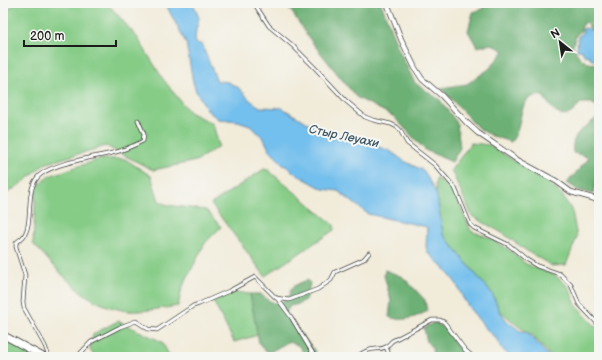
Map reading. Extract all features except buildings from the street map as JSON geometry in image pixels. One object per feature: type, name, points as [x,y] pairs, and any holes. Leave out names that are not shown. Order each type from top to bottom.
[{"type":"highway","points":[[3,335],[44,357]]},
{"type":"main road","points":[[388,3],[401,39],[422,79],[442,96],[467,123],[478,133],[519,161],[556,181],[571,192],[599,200]]},
{"type":"street","points":[[254,3],[269,26],[313,65],[346,101],[365,117],[397,127],[407,143],[413,149],[435,165],[455,188],[470,224],[474,228],[509,245],[537,266],[554,271],[565,278],[571,285],[579,304],[599,325]]},
{"type":"street","points":[[49,357],[45,346],[24,308],[25,275],[16,247],[16,243],[24,237],[28,228],[32,186],[37,177],[52,169],[68,163],[113,153],[143,141],[144,134],[138,120]]},
{"type":"street","points":[[276,298],[289,300],[318,289],[331,280],[335,272],[364,259],[369,253]]},
{"type":"street","points":[[77,357],[91,342],[120,326],[136,321],[148,329],[157,330],[193,306],[229,291],[255,277],[276,298],[291,317],[315,357]]},
{"type":"street","points":[[356,357],[367,350],[386,347],[392,341],[432,320],[440,320],[444,322],[465,350],[473,357]]},
{"type":"street","points":[[386,347],[390,357]]},
{"type":"green space","points":[[17,3],[107,3],[137,37],[163,79],[189,112],[213,124],[219,146],[196,161],[153,170],[106,146],[44,164],[25,181],[3,196],[3,12]]},
{"type":"green space","points":[[286,3],[381,3],[398,48],[415,83],[440,100],[457,123],[460,148],[452,162],[425,150],[393,116],[356,97],[311,41]]},
{"type":"green space","points":[[483,3],[599,3],[599,39],[597,34],[589,27],[588,23],[585,22],[581,28],[581,31],[576,35],[573,46],[582,59],[588,63],[596,63],[599,66],[599,108],[591,103],[580,103],[574,110],[564,116],[555,112],[543,96],[536,96],[527,101],[524,105],[517,132],[511,142],[492,136],[478,128],[441,88],[467,84],[489,69],[504,51],[492,44],[477,47],[468,31],[473,12],[483,9]]},
{"type":"green space","points":[[599,115],[599,165],[593,194],[578,190],[567,183],[589,158],[573,153],[574,140],[580,131]]},
{"type":"green space","points":[[471,143],[489,145],[550,184],[562,195],[572,211],[577,237],[566,265],[552,266],[527,251],[504,234],[472,216],[451,170]]},
{"type":"green space","points":[[100,159],[125,159],[151,176],[159,201],[167,205],[206,210],[221,227],[205,243],[182,288],[178,306],[129,311],[113,308],[99,303],[75,287],[33,244],[36,188],[49,176]]},
{"type":"green space","points":[[264,169],[268,170],[334,225],[334,230],[265,276],[211,204]]},
{"type":"green space","points":[[436,178],[453,190],[471,231],[488,237],[508,249],[526,264],[556,276],[569,287],[576,305],[595,326],[599,328],[599,357],[551,357],[532,335],[519,327],[499,310],[492,293],[443,234],[435,185]]},
{"type":"green space","points":[[385,270],[403,277],[425,300],[427,311],[418,316],[404,319],[389,317],[391,301],[384,275]]},
{"type":"green space","points":[[307,280],[310,283],[307,298],[299,304],[290,306],[286,312],[292,323],[315,351],[316,357],[306,357],[298,345],[288,342],[270,352],[264,350],[259,343],[250,294],[261,294],[274,303],[278,303],[288,297],[291,289],[297,284]]},
{"type":"green space","points":[[234,292],[250,294],[258,335],[234,342],[213,301]]},
{"type":"green space","points":[[118,321],[162,342],[170,357],[95,357],[90,350],[93,334]]},
{"type":"green space","points":[[435,322],[445,329],[462,353],[461,357],[433,357],[432,348],[427,342],[424,328]]},
{"type":"green space","points":[[3,338],[30,355],[33,357],[3,357]]},
{"type":"water","points":[[165,3],[193,3],[199,18],[195,42],[202,45],[217,81],[228,82],[239,88],[251,101],[260,107],[282,108],[329,135],[371,144],[390,151],[404,161],[424,171],[437,195],[443,234],[492,293],[499,310],[507,321],[520,331],[526,332],[531,336],[549,357],[511,357],[501,348],[496,338],[487,330],[470,309],[456,283],[444,268],[428,253],[426,247],[427,227],[368,214],[338,191],[323,189],[296,174],[270,151],[264,139],[250,125],[238,121],[218,119],[208,111],[196,91],[193,82],[186,43]]},
{"type":"water","points":[[585,28],[597,36],[599,45],[599,61],[590,59],[591,57],[587,55],[585,56],[581,50],[577,50],[578,36],[581,35],[583,31],[582,29]]},
{"type":"waterway","points":[[3,6],[8,3]]},
{"type":"water label","name":"Стыр Леуахи","points":[[344,136]]}]
